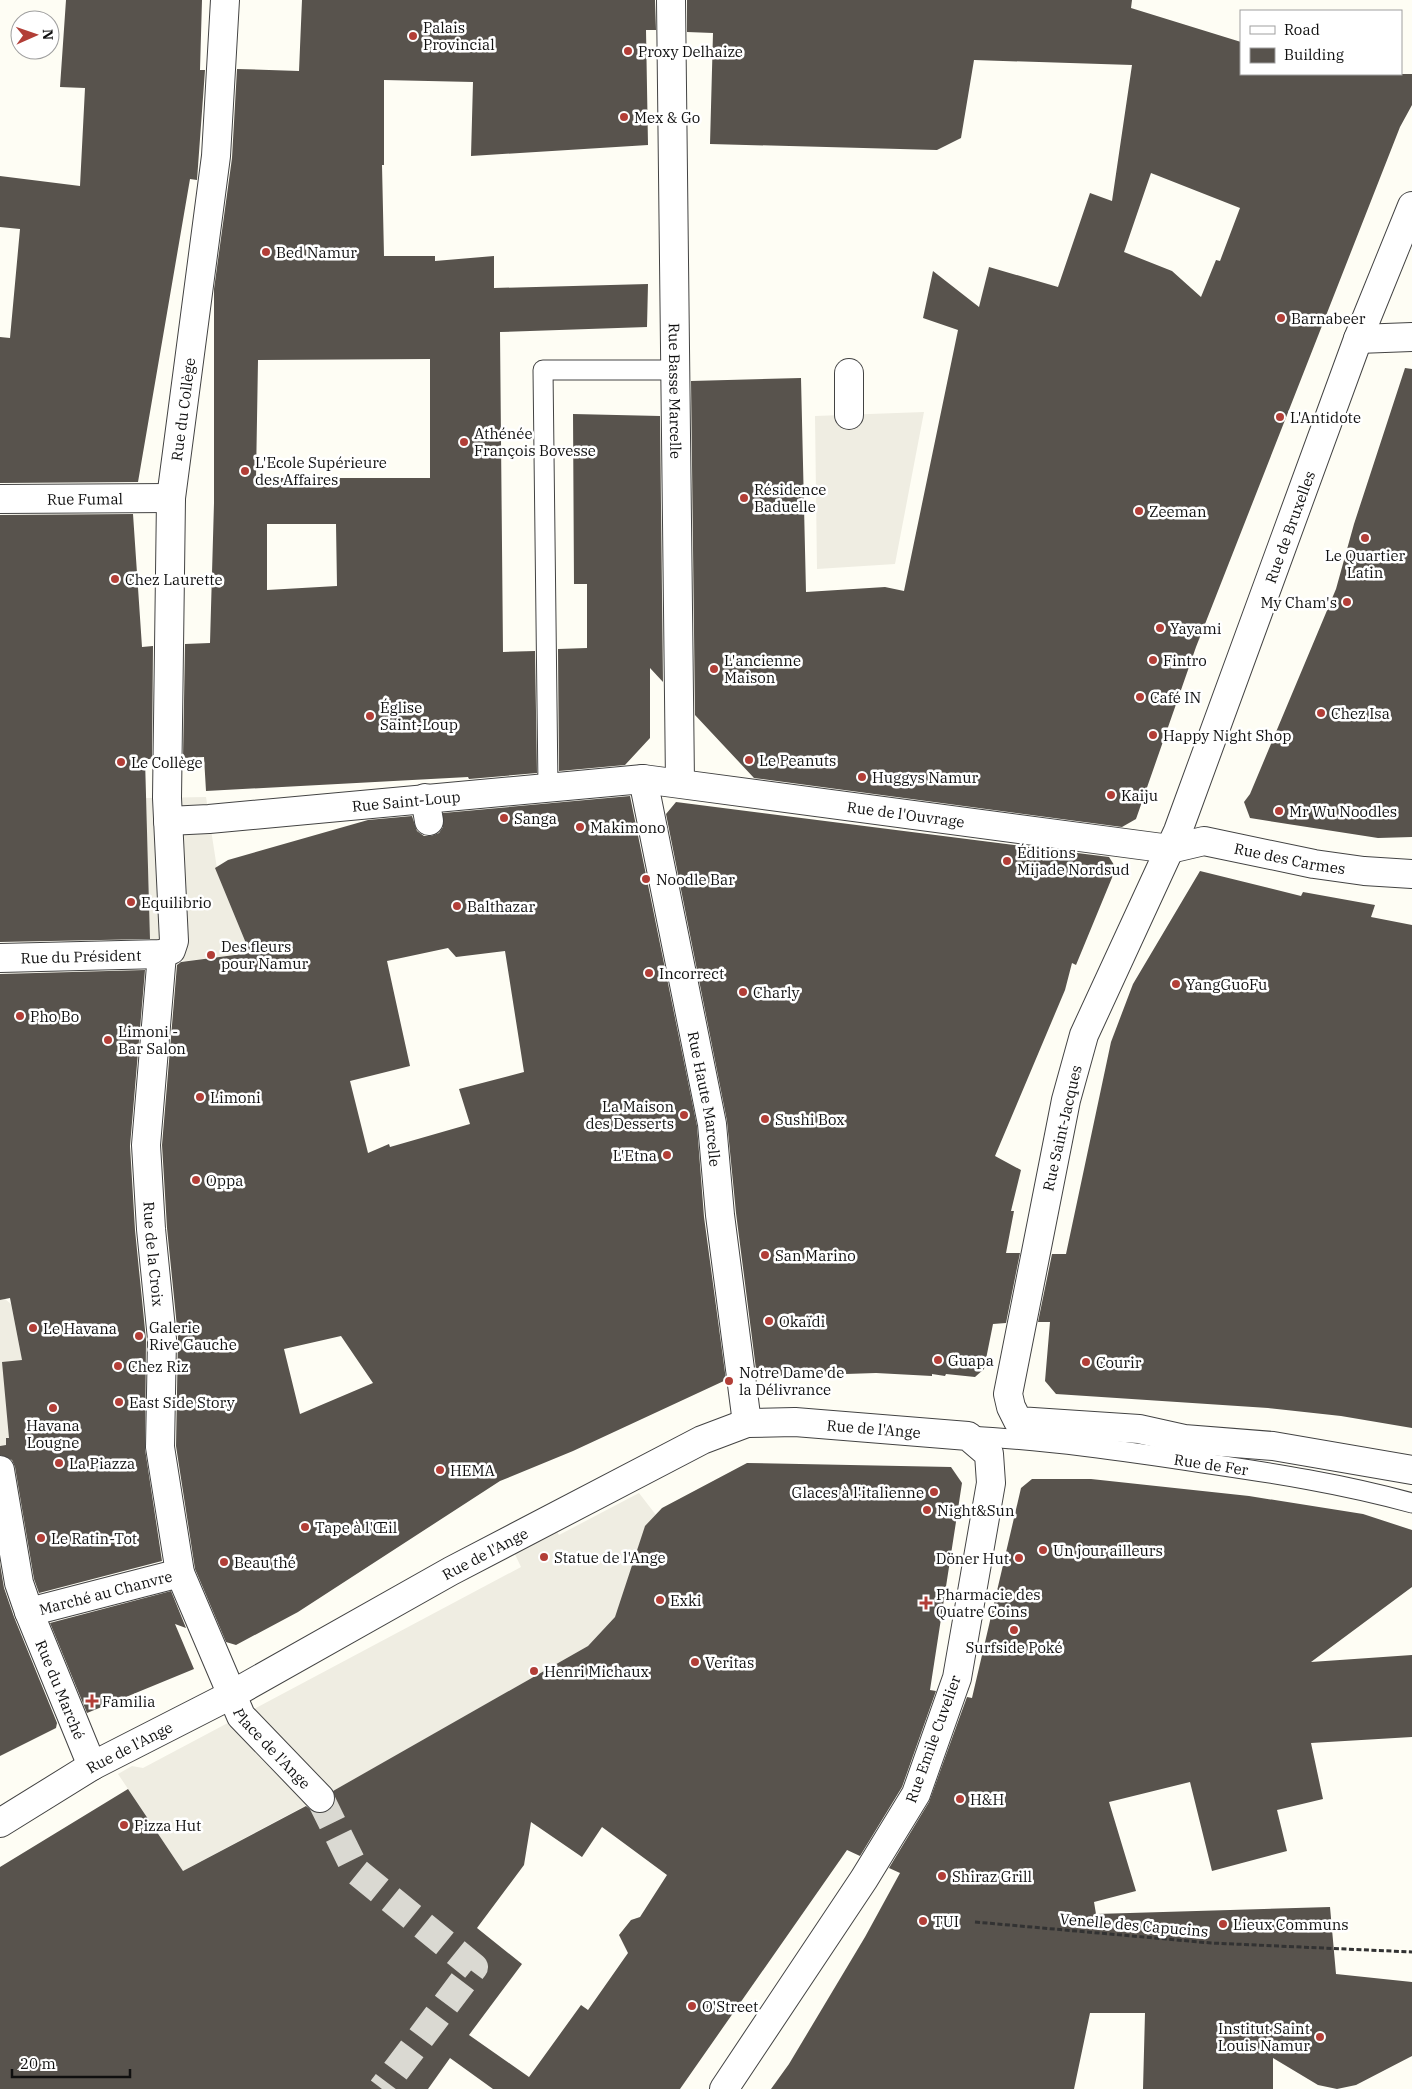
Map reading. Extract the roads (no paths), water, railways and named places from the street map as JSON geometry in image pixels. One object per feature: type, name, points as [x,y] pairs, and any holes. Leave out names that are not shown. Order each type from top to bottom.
[{"type":"street","name":"Rue du Collège","points":[[162,954],[171,950],[174,941],[168,821],[171,498],[216,156],[224,0]]},
{"type":"street","name":"Rue Basse Marcelle","points":[[671,0],[676,620],[680,783]]},
{"type":"street","name":"Rue de Bruxelles","points":[[1170,849],[1358,339],[1412,206]]},
{"type":"street","points":[[1358,339],[1412,337]]},
{"type":"street","points":[[848,373],[849,415]]},
{"type":"street","name":"Rue Fumal","points":[[0,499],[171,498]]},
{"type":"street","name":"Rue de l'Ouvrage","points":[[643,779],[1170,849]]},
{"type":"street","name":"Rue Saint-Loup","points":[[168,821],[427,810],[548,787],[643,779]]},
{"type":"street","name":"Rue Haute Marcelle","points":[[643,779],[712,1124],[720,1215],[747,1423]]},
{"type":"street","name":"Rue des Carmes","points":[[1170,849],[1204,841],[1314,864],[1364,872],[1412,874]]},
{"type":"street","name":"Rue Saint-Jacques","points":[[1005,1438],[1011,1407],[1010,1386],[1066,1100],[1084,1035],[1170,849]]},
{"type":"street","name":"Rue du Président","points":[[0,958],[162,954]]},
{"type":"street","name":"Rue de la Croix","points":[[162,954],[146,1145],[151,1229],[162,1339],[160,1447],[180,1573],[231,1695]]},
{"type":"street","name":"Rue de l'Ange","points":[[0,1823],[92,1766],[231,1695],[451,1571],[640,1483],[702,1440],[747,1423],[794,1422],[1005,1438]]},
{"type":"street","name":"Rue de Fer","points":[[1005,1438],[1139,1428],[1184,1439],[1273,1446],[1412,1470]]},
{"type":"street","name":"Rue Emile Cuvelier","points":[[724,2089],[864,1879],[916,1794],[957,1678],[991,1483],[1005,1438]]},
{"type":"street","name":"Rue du Marché","points":[[1,1485],[19,1583],[92,1766]]},
{"type":"street","name":"Marché au Chanvre","points":[[29,1612],[180,1573]]},
{"type":"street","name":"Place de l'Ange","points":[[231,1695],[241,1716],[320,1798]]},
{"type":"street","points":[[92,1766],[118,1774]]},
{"type":"lane","points":[[548,787],[543,370],[674,370]]},
{"type":"lane","name":"Rue de Fer","points":[[1005,1438],[1059,1443],[1302,1478],[1412,1503]]},
{"type":"tunnel","points":[[320,1798],[356,1871],[474,1967],[382,2089]]},
{"type":"place","name":"Palais Provincial","points":[[413,36]]},
{"type":"place","name":"Proxy Delhaize","points":[[628,51]]},
{"type":"place","name":"Mex & Go","points":[[624,117]]},
{"type":"place","name":"Bed Namur","points":[[266,252]]},
{"type":"place","name":"Barnabeer","points":[[1281,318]]},
{"type":"place","name":"L'Antidote","points":[[1280,417]]},
{"type":"place","name":"Athénée François Bovesse","points":[[464,442]]},
{"type":"place","name":"L'Ecole Supérieure des Affaires","points":[[245,471]]},
{"type":"place","name":"Résidence Baduelle","points":[[744,498]]},
{"type":"place","name":"Zeeman","points":[[1139,511]]},
{"type":"place","name":"Le Quartier Latin","points":[[1365,538]]},
{"type":"place","name":"Chez Laurette","points":[[115,579]]},
{"type":"place","name":"My Cham's","points":[[1347,602]]},
{"type":"place","name":"Yayami","points":[[1160,628]]},
{"type":"place","name":"Fintro","points":[[1153,660]]},
{"type":"place","name":"L'ancienne Maison","points":[[714,669]]},
{"type":"place","name":"Café IN","points":[[1140,697]]},
{"type":"place","name":"Chez Isa","points":[[1321,713]]},
{"type":"place","name":"Église Saint-Loup","points":[[370,716]]},
{"type":"place","name":"Happy Night Shop","points":[[1153,735]]},
{"type":"place","name":"Le Peanuts","points":[[749,760]]},
{"type":"place","name":"Le Collège","points":[[121,762]]},
{"type":"place","name":"Huggys Namur","points":[[862,777]]},
{"type":"place","name":"Kaiju","points":[[1111,795]]},
{"type":"place","name":"Mr Wu Noodles","points":[[1279,811]]},
{"type":"place","name":"Sanga","points":[[504,818]]},
{"type":"place","name":"Makimono","points":[[580,827]]},
{"type":"place","name":"Éditions Mijade Nordsud","points":[[1007,861]]},
{"type":"place","name":"Noodle Bar","points":[[646,879]]},
{"type":"place","name":"Equilibrio","points":[[131,902]]},
{"type":"place","name":"Balthazar","points":[[457,906]]},
{"type":"place","name":"Des fleurs pour Namur","points":[[211,955]]},
{"type":"place","name":"Incorrect","points":[[649,973]]},
{"type":"place","name":"YangGuoFu","points":[[1176,984]]},
{"type":"place","name":"Charly","points":[[743,992]]},
{"type":"place","name":"Pho Bo","points":[[20,1016]]},
{"type":"place","name":"Limoni - Bar Salon","points":[[108,1040]]},
{"type":"place","name":"Limoni","points":[[200,1097]]},
{"type":"place","name":"La Maison des Desserts","points":[[684,1115]]},
{"type":"place","name":"Sushi Box","points":[[765,1119]]},
{"type":"place","name":"L'Etna","points":[[667,1155]]},
{"type":"place","name":"Oppa","points":[[196,1180]]},
{"type":"place","name":"San Marino","points":[[765,1255]]},
{"type":"place","name":"Okaïdi","points":[[769,1321]]},
{"type":"place","name":"Le Havana","points":[[33,1328]]},
{"type":"place","name":"Galerie Rive Gauche","points":[[139,1336]]},
{"type":"place","name":"Guapa","points":[[938,1360]]},
{"type":"place","name":"Courir","points":[[1086,1362]]},
{"type":"place","name":"Chez Riz","points":[[118,1366]]},
{"type":"place","name":"Notre Dame de la Délivrance","points":[[729,1381]]},
{"type":"place","name":"East Side Story","points":[[119,1402]]},
{"type":"place","name":"Havana Lougne","points":[[53,1408]]},
{"type":"place","name":"La Piazza","points":[[59,1463]]},
{"type":"place","name":"HEMA","points":[[440,1470]]},
{"type":"place","name":"Glaces à l'italienne","points":[[934,1492]]},
{"type":"place","name":"Night&Sun","points":[[927,1510]]},
{"type":"place","name":"Tape à l'Œil","points":[[305,1527]]},
{"type":"place","name":"Le Ratin-Tot","points":[[41,1538]]},
{"type":"place","name":"Un jour ailleurs","points":[[1043,1550]]},
{"type":"place","name":"Statue de l'Ange","points":[[544,1557]]},
{"type":"place","name":"Döner Hut","points":[[1019,1558]]},
{"type":"place","name":"Beau thé","points":[[224,1562]]},
{"type":"place","name":"Exki","points":[[660,1600]]},
{"type":"place","name":"Pharmacie des Quatre Coins","points":[[926,1603]]},
{"type":"place","name":"Surfside Poké","points":[[1014,1630]]},
{"type":"place","name":"Veritas","points":[[695,1662]]},
{"type":"place","name":"Henri Michaux","points":[[534,1671]]},
{"type":"place","name":"Familia","points":[[92,1701]]},
{"type":"place","name":"H&H","points":[[960,1799]]},
{"type":"place","name":"Pizza Hut","points":[[124,1825]]},
{"type":"place","name":"Shiraz Grill","points":[[942,1876]]},
{"type":"place","name":"TUI","points":[[923,1921]]},
{"type":"place","name":"Lieux Communs","points":[[1223,1924]]},
{"type":"place","name":"O'Street","points":[[692,2006]]},
{"type":"place","name":"Institut Saint Louis Namur","points":[[1320,2037]]}]
